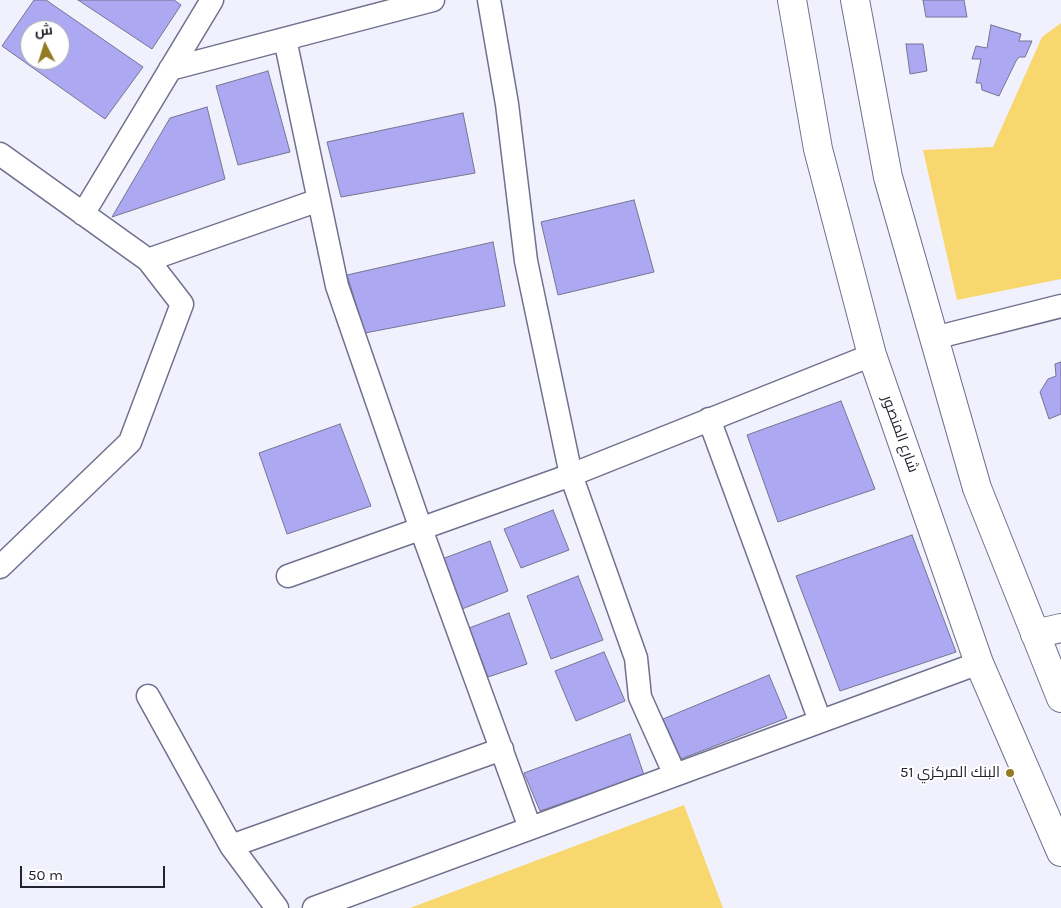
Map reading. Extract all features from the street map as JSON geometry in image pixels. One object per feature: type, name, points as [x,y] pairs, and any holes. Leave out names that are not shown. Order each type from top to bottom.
[{"type":"main road","name":"شارع المنصور","points":[[792,0],[818,149],[872,355],[979,663],[1061,852]]},
{"type":"main road","points":[[855,0],[888,177],[978,488],[1048,631],[1061,698]]},
{"type":"street","points":[[83,214],[212,0]]},
{"type":"street","points":[[170,70],[433,0]]},
{"type":"street","points":[[489,0],[507,104],[526,261],[571,475],[636,658],[640,697],[675,775]]},
{"type":"street","points":[[284,39],[337,286],[421,529],[530,828]]},
{"type":"street","points":[[0,154],[148,260],[182,304],[130,442],[0,567]]},
{"type":"street","points":[[148,260],[319,200]]},
{"type":"street","points":[[934,338],[1061,306]]},
{"type":"street","points":[[288,576],[571,475],[872,355]]},
{"type":"street","points":[[709,419],[820,721]]},
{"type":"street","points":[[314,908],[979,663]]},
{"type":"street","points":[[148,696],[232,846],[277,908]]},
{"type":"street","points":[[232,846],[502,749]]},
{"type":"shaded area","points":[[1061,23],[1061,279],[957,300],[923,150],[993,147],[1042,37]]},
{"type":"shaded area","points":[[684,805],[723,908],[410,908]]},
{"type":"building","points":[[34,0],[46,0],[143,67],[105,119],[36,70],[70,70],[70,20],[20,20]]},
{"type":"building","points":[[78,0],[174,0],[181,5],[152,49]]},
{"type":"building","points":[[923,0],[964,0],[967,17],[926,17]]},
{"type":"building","points":[[20,20],[20,59],[2,46]]},
{"type":"building","points":[[991,25],[1021,34],[1019,41],[1032,41],[1025,57],[1019,57],[1016,61],[999,96],[982,90],[981,83],[976,83],[981,59],[972,59],[976,46],[987,48]]},
{"type":"building","points":[[906,44],[923,44],[927,71],[910,74]]},
{"type":"building","points":[[268,71],[290,152],[238,165],[216,86]]},
{"type":"building","points":[[207,107],[225,179],[112,217],[170,118]]},
{"type":"building","points":[[463,113],[475,173],[341,197],[327,142]]},
{"type":"building","points":[[634,200],[654,272],[558,295],[541,222]]},
{"type":"building","points":[[493,242],[505,306],[365,333],[347,275]]},
{"type":"building","points":[[1061,362],[1061,414],[1049,419],[1040,392],[1048,379],[1056,376],[1055,364]]},
{"type":"building","points":[[841,401],[875,489],[778,522],[747,435]]},
{"type":"building","points":[[340,424],[371,506],[287,534],[259,453]]},
{"type":"building","points":[[553,510],[569,550],[521,568],[504,529]]},
{"type":"building","points":[[912,535],[956,652],[840,691],[796,576]]},
{"type":"building","points":[[490,541],[508,591],[462,609],[442,559]]},
{"type":"building","points":[[578,576],[603,640],[551,659],[527,596]]},
{"type":"building","points":[[509,613],[527,664],[488,677],[469,628]]},
{"type":"building","points":[[604,652],[625,701],[576,721],[555,671]]},
{"type":"building","points":[[769,675],[787,718],[681,759],[663,719]]},
{"type":"building","points":[[630,734],[644,775],[540,811],[524,773]]},
{"type":"place","name":"البنك المركزي 51","points":[[1010,773]]}]
